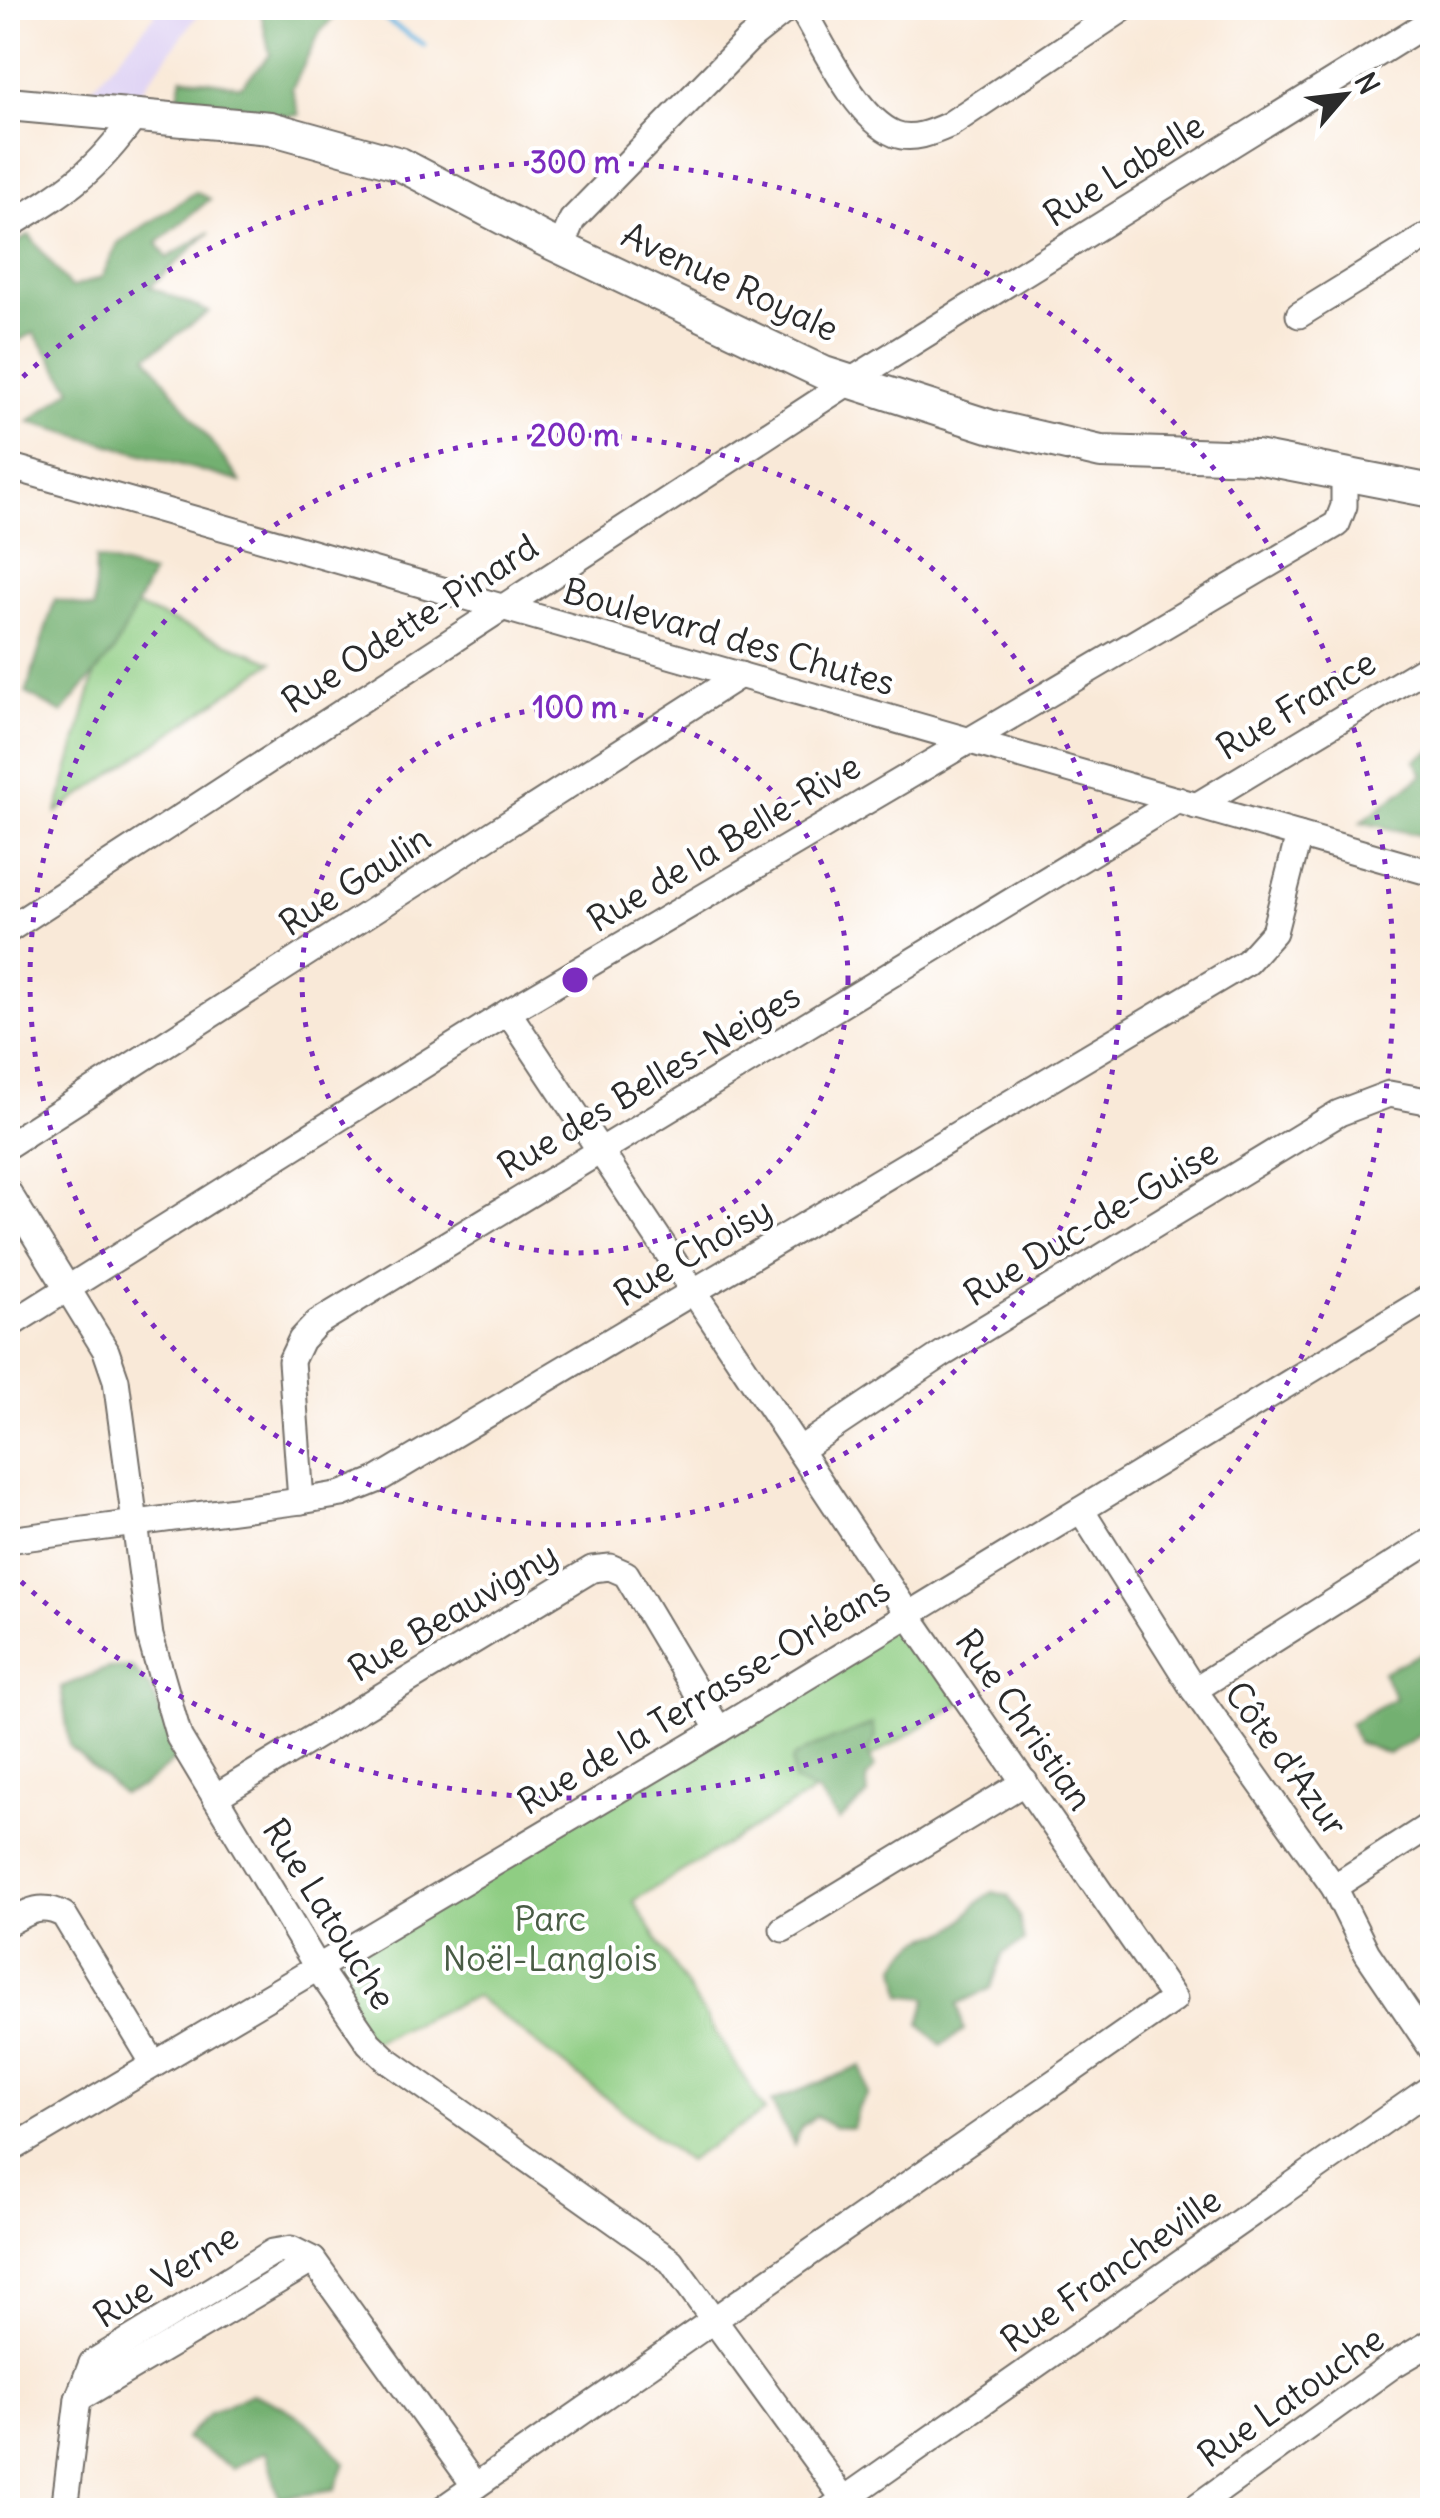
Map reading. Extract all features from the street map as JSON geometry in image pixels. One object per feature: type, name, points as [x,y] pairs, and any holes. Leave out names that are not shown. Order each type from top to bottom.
[{"type":"main road","name":"Avenue Royale","points":[[8,104],[270,128],[400,164],[824,374],[989,426],[1100,452],[1256,458],[1432,491]]},
{"type":"street","points":[[561,247],[572,220],[749,40],[788,8]]},
{"type":"street","points":[[801,8],[866,114],[897,135],[925,135],[948,125],[1124,8]]},
{"type":"street","name":"Rue Labelle","points":[[852,380],[1432,20]]},
{"type":"street","points":[[8,226],[78,184],[103,162],[136,116]]},
{"type":"street","points":[[1299,315],[1432,233]]},
{"type":"street","name":"Rue Odette-Pinard","points":[[8,930],[498,607],[852,380]]},
{"type":"street","name":"Boulevard des Chutes","points":[[8,468],[1432,874]]},
{"type":"street","name":"Rue de la Belle-Rive","points":[[8,1326],[508,1012],[1337,524],[1344,506],[1344,472]]},
{"type":"street","name":"Rue France","points":[[1187,803],[1432,664]]},
{"type":"street","name":"Rue Gaulin","points":[[8,1145],[740,676]]},
{"type":"street","name":"Rue des Belles-Neiges","points":[[301,1501],[291,1361],[300,1340],[317,1324],[1187,803]]},
{"type":"street","name":"Rue Choisy","points":[[8,1540],[301,1501],[342,1494],[377,1480],[1247,962],[1274,932],[1299,836]]},
{"type":"street","name":"Rue Christian","points":[[508,1012],[907,1613],[1174,1999],[716,2322]]},
{"type":"street","name":"Rue Duc-de-Guise","points":[[799,1450],[944,1353],[1340,1113],[1390,1094],[1432,1102]]},
{"type":"street","name":"Rue Latouche","points":[[8,1192],[71,1288],[106,1351],[116,1380],[150,1636],[164,1694],[180,1737],[319,1970],[369,2043],[386,2059],[670,2261],[842,2507]]},
{"type":"street","name":"Rue de la Terrasse-Orléans","points":[[8,2151],[719,1730],[1432,1296]]},
{"type":"street","name":"Côte d'Azur","points":[[1081,1510],[1194,1690],[1334,1887],[1375,1966],[1432,2049]]},
{"type":"street","points":[[1194,1690],[1432,1540]]},
{"type":"street","name":"Rue Beauvigny","points":[[214,1797],[592,1569],[610,1566],[626,1574],[719,1730]]},
{"type":"street","points":[[783,1929],[1025,1782]]},
{"type":"street","points":[[1334,1887],[1432,1824]]},
{"type":"street","points":[[8,1924],[30,1910],[49,1906],[64,1915],[154,2064]]},
{"type":"street","name":"Rue Francheville","points":[[842,2507],[1432,2087]]},
{"type":"street","name":"Rue Verne","points":[[64,2510],[78,2399],[92,2363],[273,2252],[291,2248],[313,2260],[474,2486]]},
{"type":"street","points":[[441,2510],[716,2322]]},
{"type":"street","name":"Rue Latouche","points":[[1192,2510],[1432,2342]]},
{"type":"shaded area","points":[[150,8],[203,8],[124,114],[73,110],[156,14]]},
{"type":"green space","points":[[260,8],[343,8],[320,32],[292,89],[299,115],[284,117],[177,100],[182,77],[241,86],[270,55]]},
{"type":"green space","points":[[196,192],[210,199],[157,243],[167,258],[210,232],[150,287],[209,312],[147,356],[241,482],[29,422],[72,389],[34,333],[13,343],[8,322],[18,313],[8,295],[8,248],[29,235],[71,288],[102,277],[118,243]]},
{"type":"green space","points":[[96,558],[152,574],[114,651],[62,713],[26,693],[55,599],[94,609]]},
{"type":"green space","points":[[116,598],[273,662],[57,812]]},
{"type":"green space","points":[[1432,750],[1432,838],[1361,822],[1423,775],[1415,760]]},
{"type":"green space","name":"Parc Noël-Langlois","points":[[907,1613],[967,1699],[633,1901],[765,2111],[687,2161],[476,1996],[369,2043],[319,1970]]},
{"type":"green space","points":[[1432,1648],[1432,1728],[1388,1754],[1357,1742],[1350,1723],[1395,1698],[1383,1672]]},
{"type":"green space","points":[[132,1667],[150,1687],[180,1756],[142,1787],[122,1794],[70,1747],[61,1687],[108,1668]]},
{"type":"green space","points":[[872,1724],[875,1737],[868,1754],[875,1767],[866,1779],[868,1795],[839,1821],[818,1793],[794,1781],[792,1759]]},
{"type":"green space","points":[[993,1892],[1008,1896],[1019,1916],[1024,1942],[1003,1953],[991,1988],[958,2004],[964,2031],[941,2045],[920,2024],[927,1998],[902,1995],[897,1966],[915,1944],[955,1927]]},
{"type":"green space","points":[[862,2066],[868,2094],[859,2106],[853,2128],[833,2127],[816,2116],[801,2127],[794,2145],[771,2102]]},
{"type":"green space","points":[[251,2393],[293,2412],[334,2450],[345,2463],[335,2490],[279,2498],[266,2451],[233,2468],[185,2439],[210,2413]]},
{"type":"waterway","points":[[369,8],[424,45]]}]
